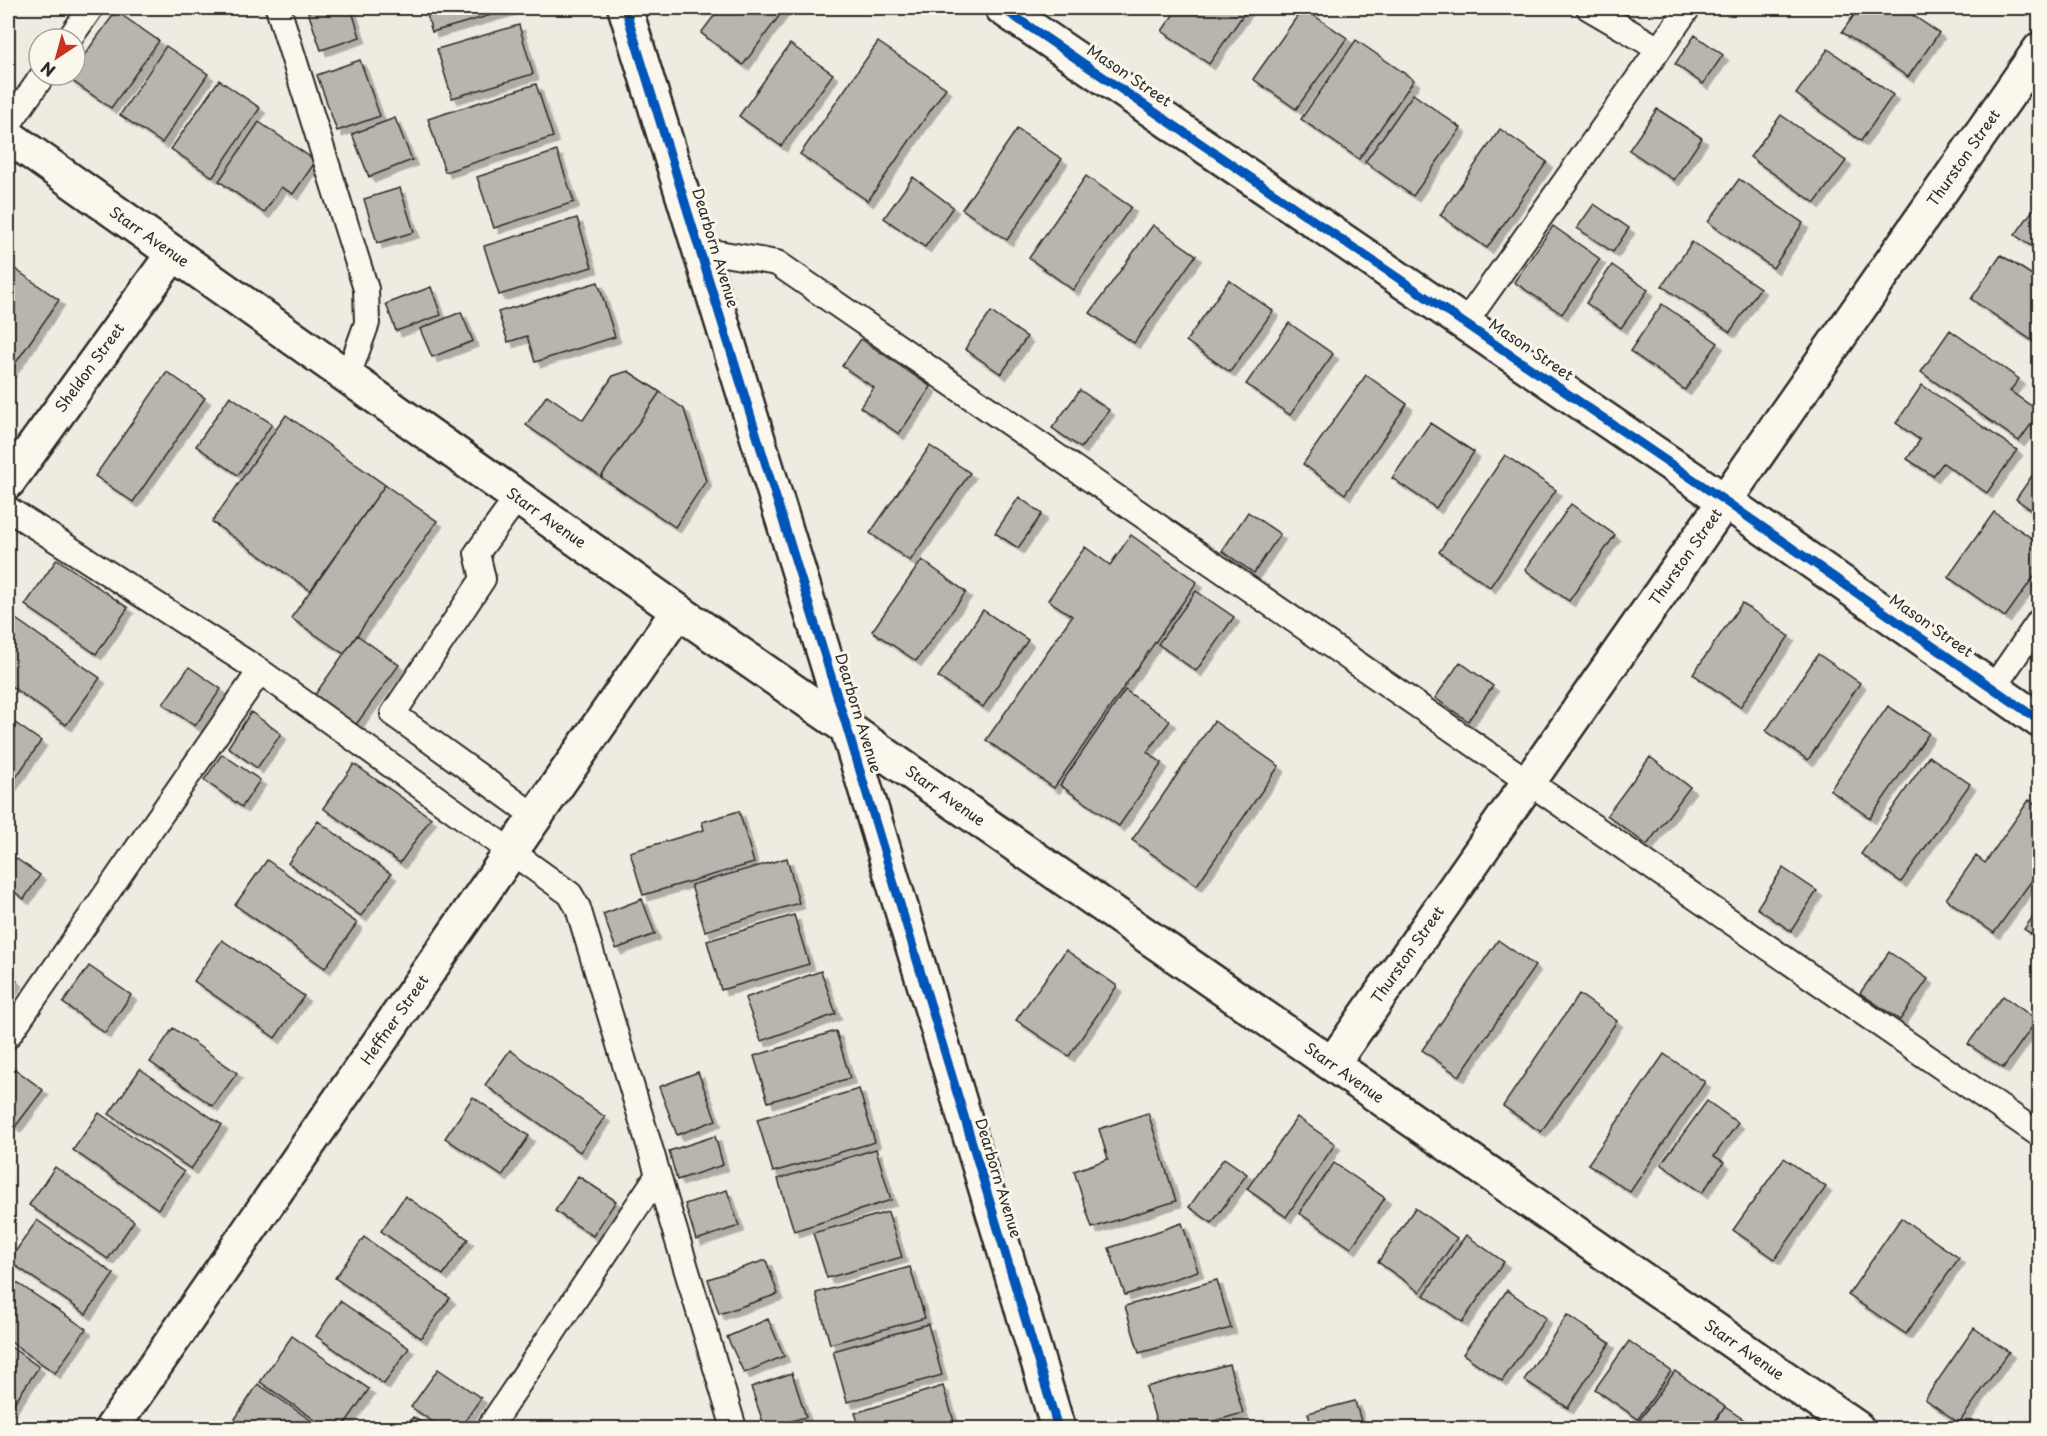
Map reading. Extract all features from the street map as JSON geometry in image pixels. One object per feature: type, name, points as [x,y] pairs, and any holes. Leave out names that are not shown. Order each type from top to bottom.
[{"type":"street","name":"Dearborn Avenue","points":[[625,8],[847,728],[1058,1428]]},
{"type":"street","name":"Mason Street","points":[[1002,8],[1725,501],[2040,721]]},
{"type":"street","name":"Thurston Street","points":[[1332,1064],[2040,49]]},
{"type":"street","name":"Starr Avenue","points":[[8,136],[678,611],[1857,1428]]},
{"type":"street","name":"Sheldon Street","points":[[8,482],[172,254]]},
{"type":"street","name":"Heffner Street","points":[[112,1428],[678,611]]},
{"type":"lane","points":[[78,27],[91,8]]},
{"type":"lane","points":[[278,8],[366,289],[367,323],[348,376]]},
{"type":"lane","points":[[1589,8],[1659,49]]},
{"type":"lane","points":[[1465,323],[1688,8]]},
{"type":"lane","points":[[8,125],[35,87]]},
{"type":"lane","points":[[700,250],[777,263],[2040,1135]]},
{"type":"lane","points":[[517,498],[477,553],[483,579],[393,714],[536,817]]},
{"type":"lane","points":[[8,509],[260,671],[512,850],[570,894],[578,908],[734,1428]]},
{"type":"lane","points":[[1993,688],[2040,620]]},
{"type":"lane","points":[[8,1036],[260,671]]},
{"type":"lane","points":[[489,1428],[658,1175]]},
{"type":"building","points":[[324,8],[351,8],[360,37],[321,50],[308,12]]},
{"type":"building","points":[[425,8],[512,8],[512,9],[432,32]]},
{"type":"building","points":[[720,8],[785,8],[743,65],[701,33]]},
{"type":"building","points":[[1178,8],[1248,8],[1209,64],[1162,31]]},
{"type":"building","points":[[1303,8],[1347,38],[1296,109],[1253,79]]},
{"type":"building","points":[[1859,8],[1902,8],[1939,33],[1908,77],[1842,32]]},
{"type":"building","points":[[116,11],[159,41],[111,108],[81,87],[87,87],[87,51]]},
{"type":"building","points":[[519,25],[533,74],[452,98],[437,49]]},
{"type":"building","points":[[1695,35],[1723,55],[1703,84],[1675,64]]},
{"type":"building","points":[[1356,40],[1414,80],[1359,159],[1301,119]]},
{"type":"building","points":[[878,42],[946,88],[868,201],[800,154]]},
{"type":"building","points":[[790,44],[833,74],[781,146],[739,116]]},
{"type":"building","points":[[166,46],[208,74],[162,143],[120,115]]},
{"type":"building","points":[[1828,49],[1893,95],[1861,141],[1796,94]]},
{"type":"building","points":[[360,60],[380,116],[337,131],[317,75]]},
{"type":"building","points":[[219,80],[260,108],[213,177],[171,149]]},
{"type":"building","points":[[536,84],[553,137],[445,172],[428,119]]},
{"type":"building","points":[[1413,94],[1461,128],[1413,196],[1365,162]]},
{"type":"building","points":[[1657,109],[1702,138],[1674,180],[1629,150]]},
{"type":"building","points":[[1781,115],[1846,161],[1815,203],[1750,157]]},
{"type":"building","points":[[395,118],[412,160],[369,177],[352,134]]},
{"type":"building","points":[[259,122],[316,161],[293,194],[281,187],[264,213],[219,181]]},
{"type":"building","points":[[1017,129],[1062,159],[1007,240],[962,209]]},
{"type":"building","points":[[1500,129],[1547,162],[1487,248],[1440,215]]},
{"type":"building","points":[[557,151],[574,202],[494,228],[477,177]]},
{"type":"building","points":[[1086,176],[1131,207],[1073,290],[1029,258]]},
{"type":"building","points":[[913,177],[953,207],[925,247],[884,218]]},
{"type":"building","points":[[1739,179],[1803,223],[1773,268],[1708,222]]},
{"type":"building","points":[[400,188],[414,232],[377,243],[364,199]]},
{"type":"building","points":[[2040,200],[2040,252],[2015,235]]},
{"type":"building","points":[[1594,204],[1629,228],[1613,252],[1577,228]]},
{"type":"building","points":[[577,218],[592,267],[499,295],[484,246]]},
{"type":"building","points":[[1153,225],[1196,255],[1134,343],[1090,313]]},
{"type":"building","points":[[1553,226],[1600,259],[1562,314],[1514,282]]},
{"type":"building","points":[[1692,242],[1760,288],[1730,332],[1662,286]]},
{"type":"building","points":[[2001,255],[2040,280],[2040,346],[1971,299]]},
{"type":"building","points":[[8,264],[59,300],[8,374]]},
{"type":"building","points":[[1612,265],[1648,290],[1621,328],[1586,303]]},
{"type":"building","points":[[1229,280],[1273,311],[1230,372],[1186,341]]},
{"type":"building","points":[[598,282],[615,337],[535,362],[527,336],[508,342],[498,312]]},
{"type":"building","points":[[431,287],[441,315],[396,331],[386,304]]},
{"type":"building","points":[[1662,304],[1718,343],[1685,390],[1630,351]]},
{"type":"building","points":[[461,312],[473,341],[432,357],[420,329]]},
{"type":"building","points":[[991,312],[1027,337],[1001,374],[965,349]]},
{"type":"building","points":[[1289,323],[1333,354],[1290,415],[1246,384]]},
{"type":"building","points":[[1950,330],[2019,379],[2010,391],[2040,412],[2019,441],[1921,372]]},
{"type":"building","points":[[861,339],[931,387],[899,434],[860,407],[874,388],[842,366]]},
{"type":"building","points":[[628,371],[660,392],[601,477],[526,425],[547,395],[583,420],[613,376]]},
{"type":"building","points":[[167,372],[205,398],[133,502],[95,476]]},
{"type":"building","points":[[1366,375],[1407,404],[1345,494],[1303,464]]},
{"type":"building","points":[[1922,385],[2017,450],[1987,493],[1943,463],[1933,476],[1907,459],[1920,440],[1896,423]]},
{"type":"building","points":[[1080,390],[1109,410],[1081,448],[1052,428]]},
{"type":"building","points":[[660,392],[684,409],[706,481],[675,527],[601,477]]},
{"type":"building","points":[[230,396],[272,424],[238,475],[196,446]]},
{"type":"building","points":[[286,415],[385,485],[311,591],[212,522]]},
{"type":"building","points":[[1430,423],[1474,452],[1436,508],[1392,478]]},
{"type":"building","points":[[930,446],[970,473],[910,561],[870,533]]},
{"type":"building","points":[[1505,455],[1556,490],[1490,587],[1439,552]]},
{"type":"building","points":[[2038,467],[2040,468],[2040,516],[2016,499]]},
{"type":"building","points":[[385,485],[437,521],[344,654],[291,618]]},
{"type":"building","points":[[1019,497],[1042,514],[1018,548],[995,533]]},
{"type":"building","points":[[1571,504],[1615,535],[1569,601],[1525,570]]},
{"type":"building","points":[[1248,512],[1280,534],[1254,573],[1222,551]]},
{"type":"building","points":[[1994,512],[2040,544],[2040,568],[2005,617],[1948,577]]},
{"type":"building","points":[[1131,535],[1197,582],[1054,788],[986,740],[1072,616],[1048,600],[1085,547],[1110,565]]},
{"type":"building","points":[[57,559],[128,608],[96,654],[25,605]]},
{"type":"building","points":[[922,560],[966,592],[916,661],[872,631]]},
{"type":"building","points":[[1196,591],[1234,617],[1196,671],[1158,644]]},
{"type":"building","points":[[1742,603],[1789,636],[1740,707],[1693,674]]},
{"type":"building","points":[[983,610],[1028,640],[983,707],[938,677]]},
{"type":"building","points":[[13,617],[100,678],[66,725],[8,684],[8,625]]},
{"type":"building","points":[[357,635],[399,665],[355,726],[314,696]]},
{"type":"building","points":[[1818,654],[1860,683],[1808,760],[1766,731]]},
{"type":"building","points":[[1460,662],[1493,686],[1468,721],[1435,698]]},
{"type":"building","points":[[189,667],[221,689],[195,726],[163,704]]},
{"type":"building","points":[[1125,690],[1170,721],[1147,752],[1162,763],[1119,826],[1060,785]]},
{"type":"building","points":[[1888,706],[1929,733],[1870,818],[1830,790]]},
{"type":"building","points":[[251,712],[281,734],[257,768],[228,747]]},
{"type":"building","points":[[8,718],[41,741],[8,789]]},
{"type":"building","points":[[1214,721],[1279,766],[1197,885],[1132,840]]},
{"type":"building","points":[[222,754],[260,780],[242,807],[204,780]]},
{"type":"building","points":[[1929,756],[1970,784],[1901,882],[1861,854]]},
{"type":"building","points":[[1650,757],[1690,787],[1647,845],[1607,815]]},
{"type":"building","points":[[354,764],[431,818],[400,863],[323,808]]},
{"type":"building","points":[[2029,800],[2040,807],[2040,869],[1994,933],[1946,899],[1976,856],[1985,863]]},
{"type":"building","points":[[739,811],[754,863],[643,895],[630,852],[704,830],[702,822]]},
{"type":"building","points":[[318,821],[391,874],[361,916],[288,863]]},
{"type":"building","points":[[8,853],[40,875],[24,899],[8,887]]},
{"type":"building","points":[[787,858],[799,903],[705,931],[691,885]]},
{"type":"building","points":[[267,860],[357,923],[325,968],[235,905]]},
{"type":"building","points":[[1783,868],[1817,891],[1791,931],[1757,908]]},
{"type":"building","points":[[642,899],[655,934],[616,949],[603,914]]},
{"type":"building","points":[[2040,907],[2040,940],[2024,929]]},
{"type":"building","points":[[794,915],[809,964],[721,990],[707,941]]},
{"type":"building","points":[[222,940],[304,996],[275,1038],[194,981]]},
{"type":"building","points":[[1498,940],[1535,966],[1459,1076],[1422,1050]]},
{"type":"building","points":[[1066,950],[1117,986],[1069,1056],[1016,1020]]},
{"type":"building","points":[[1889,952],[1928,979],[1900,1020],[1860,993]]},
{"type":"building","points":[[89,966],[131,995],[105,1033],[63,1003]]},
{"type":"building","points":[[821,971],[836,1014],[761,1041],[745,998]]},
{"type":"building","points":[[8,974],[17,981],[8,995]]},
{"type":"building","points":[[1579,994],[1617,1021],[1541,1132],[1503,1106]]},
{"type":"building","points":[[2003,996],[2037,1020],[2003,1068],[1968,1044]]},
{"type":"building","points":[[173,1028],[237,1073],[213,1106],[150,1062]]},
{"type":"building","points":[[836,1031],[850,1078],[768,1102],[754,1056]]},
{"type":"building","points":[[510,1050],[605,1117],[580,1152],[485,1085]]},
{"type":"building","points":[[1664,1054],[1705,1082],[1630,1192],[1588,1164]]},
{"type":"building","points":[[11,1066],[43,1090],[15,1127],[8,1120],[8,1070]]},
{"type":"building","points":[[140,1069],[222,1125],[191,1169],[109,1114]]},
{"type":"building","points":[[698,1072],[716,1120],[677,1135],[659,1087]]},
{"type":"building","points":[[859,1089],[875,1142],[773,1172],[757,1119]]},
{"type":"building","points":[[473,1097],[529,1136],[502,1176],[445,1138]]},
{"type":"building","points":[[1707,1101],[1738,1123],[1714,1156],[1724,1162],[1702,1193],[1661,1164]]},
{"type":"building","points":[[99,1113],[184,1172],[158,1209],[73,1150]]},
{"type":"building","points":[[1148,1113],[1176,1201],[1092,1228],[1074,1171],[1108,1159],[1099,1129]]},
{"type":"building","points":[[1297,1117],[1335,1144],[1286,1217],[1247,1189]]},
{"type":"building","points":[[715,1136],[723,1165],[677,1180],[669,1151]]},
{"type":"building","points":[[876,1149],[891,1200],[794,1231],[778,1179]]},
{"type":"building","points":[[1224,1158],[1247,1174],[1212,1223],[1189,1207]]},
{"type":"building","points":[[1784,1158],[1826,1187],[1775,1259],[1733,1230]]},
{"type":"building","points":[[1334,1163],[1385,1198],[1351,1248],[1299,1213]]},
{"type":"building","points":[[55,1167],[134,1221],[108,1259],[29,1205]]},
{"type":"building","points":[[578,1176],[616,1201],[593,1236],[555,1211]]},
{"type":"building","points":[[727,1190],[739,1226],[696,1240],[685,1204]]},
{"type":"building","points":[[405,1196],[468,1239],[443,1275],[381,1231]]},
{"type":"building","points":[[1415,1208],[1457,1238],[1420,1292],[1378,1262]]},
{"type":"building","points":[[888,1212],[902,1257],[827,1278],[813,1233]]},
{"type":"building","points":[[1901,1218],[1959,1258],[1906,1334],[1848,1295]]},
{"type":"building","points":[[37,1220],[114,1274],[86,1314],[9,1261]]},
{"type":"building","points":[[1182,1223],[1198,1271],[1125,1295],[1109,1248]]},
{"type":"building","points":[[1466,1235],[1504,1262],[1462,1322],[1424,1295]]},
{"type":"building","points":[[364,1237],[450,1298],[421,1338],[335,1278]]},
{"type":"building","points":[[766,1260],[778,1294],[719,1314],[708,1279]]},
{"type":"building","points":[[910,1267],[925,1318],[830,1344],[816,1293]]},
{"type":"building","points":[[10,1278],[86,1329],[55,1373],[8,1340],[8,1282]]},
{"type":"building","points":[[1217,1280],[1231,1328],[1139,1353],[1125,1306]]},
{"type":"building","points":[[1507,1290],[1546,1318],[1502,1381],[1463,1354]]},
{"type":"building","points":[[340,1301],[409,1348],[384,1384],[316,1336]]},
{"type":"building","points":[[1567,1315],[1610,1343],[1568,1408],[1524,1380]]},
{"type":"building","points":[[768,1319],[784,1356],[744,1373],[727,1337]]},
{"type":"building","points":[[928,1324],[942,1375],[847,1402],[833,1351]]},
{"type":"building","points":[[1974,1328],[2009,1352],[1959,1423],[1925,1399]]},
{"type":"building","points":[[292,1336],[369,1389],[342,1428],[327,1428],[260,1382]]},
{"type":"building","points":[[1629,1341],[1671,1371],[1638,1419],[1595,1389]]},
{"type":"building","points":[[8,1345],[39,1367],[9,1410],[8,1409]]},
{"type":"building","points":[[1229,1364],[1243,1413],[1189,1428],[1158,1428],[1146,1387]]},
{"type":"building","points":[[438,1369],[481,1398],[460,1428],[442,1428],[411,1407]]},
{"type":"building","points":[[1675,1371],[1725,1407],[1710,1428],[1634,1428]]},
{"type":"building","points":[[792,1373],[806,1417],[765,1428],[751,1387]]},
{"type":"building","points":[[258,1384],[322,1428],[229,1428]]},
{"type":"building","points":[[943,1386],[956,1428],[860,1428],[855,1413]]},
{"type":"building","points":[[1355,1401],[1363,1428],[1312,1428],[1308,1413]]},
{"type":"building","points":[[1725,1407],[1756,1428],[1710,1428]]},
{"type":"building","points":[[413,1417],[430,1428],[405,1428]]},
{"type":"cycle path","points":[[625,8],[847,728],[1058,1428]]},
{"type":"cycle path","points":[[1002,8],[1725,501],[2040,721]]}]
